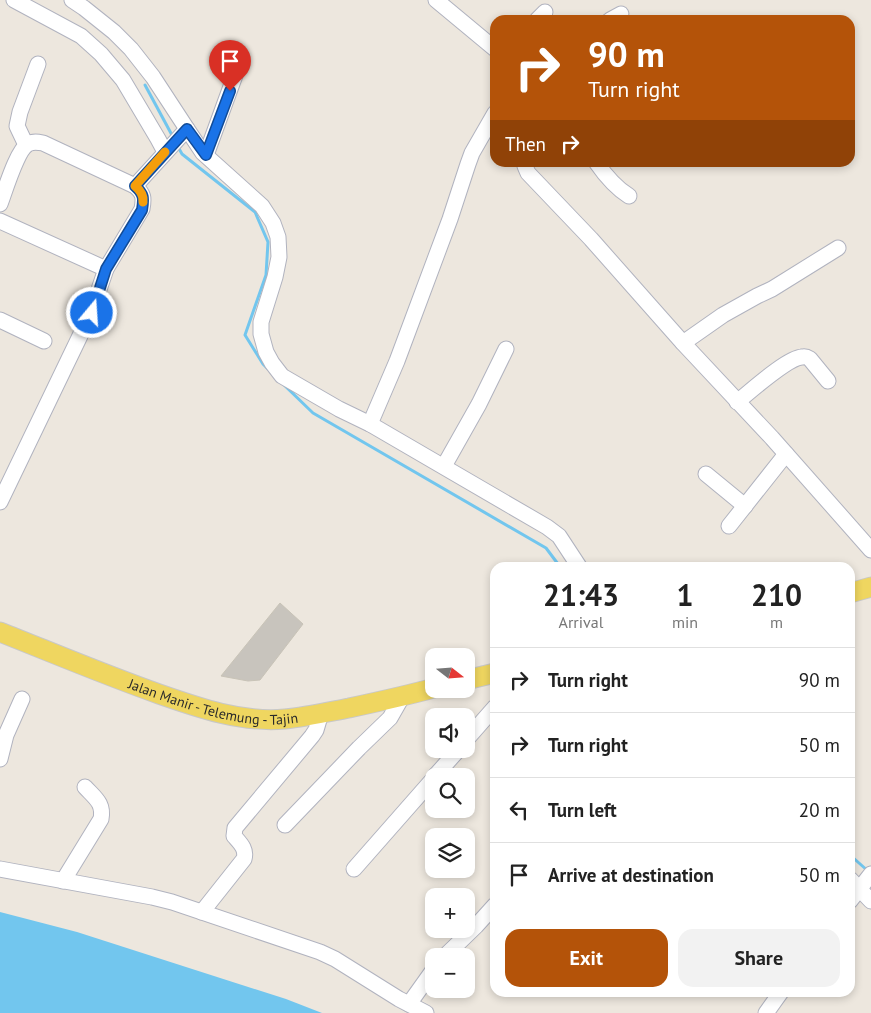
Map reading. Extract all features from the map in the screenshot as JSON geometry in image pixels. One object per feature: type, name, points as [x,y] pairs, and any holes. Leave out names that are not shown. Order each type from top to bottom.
[{"type":"main road","points":[[855,592],[871,587]]},
{"type":"main road","name":"Jalan Manir - Telemung - Tajin","points":[[0,633],[130,684],[190,705],[254,719],[284,719],[321,713],[425,691]]},
{"type":"main road","points":[[475,678],[490,674]]},
{"type":"street","points":[[14,0],[81,36],[101,54],[123,80],[158,139],[175,142],[206,155],[262,206],[273,223],[278,237],[279,257],[261,322],[261,334],[266,352],[282,376],[444,466],[547,527],[559,536],[576,562]]},
{"type":"street","points":[[72,0],[114,32],[131,49],[153,77],[175,142]]},
{"type":"street","points":[[443,2],[490,44]]},
{"type":"street","points":[[206,155],[241,59]]},
{"type":"street","points":[[26,145],[17,126],[20,112],[38,64]]},
{"type":"street","points":[[370,424],[403,344],[450,219],[472,153],[490,122]]},
{"type":"street","points":[[0,204],[20,153],[26,145],[33,142],[43,143],[135,186],[141,192],[144,200],[142,210],[106,269],[92,313],[0,501]]},
{"type":"street","points":[[135,186],[175,142]]},
{"type":"street","points":[[526,167],[528,173],[592,239],[683,343],[786,454],[871,550]]},
{"type":"street","points":[[600,167],[615,184],[629,196]]},
{"type":"street","points":[[0,221],[106,269]]},
{"type":"street","points":[[683,343],[723,315],[772,289],[838,248]]},
{"type":"street","points":[[0,320],[44,341]]},
{"type":"street","points":[[444,466],[479,404],[506,349]]},
{"type":"street","points":[[738,402],[779,368],[801,356],[806,356],[810,359],[828,381]]},
{"type":"street","points":[[729,526],[786,454]]},
{"type":"street","points":[[706,474],[745,506]]},
{"type":"street","points":[[286,824],[390,718],[402,697]]},
{"type":"street","points":[[0,758],[6,736],[22,699]]},
{"type":"street","points":[[202,912],[246,854],[245,849],[234,836],[235,828],[312,736],[316,730],[321,713]]},
{"type":"street","points":[[475,730],[490,713]]},
{"type":"street","points":[[442,768],[451,758]]},
{"type":"street","points":[[63,881],[101,819],[101,806],[85,787]]},
{"type":"street","points":[[354,870],[425,787]]},
{"type":"street","points":[[0,869],[152,897],[202,912],[320,952],[426,1013]]},
{"type":"street","points":[[861,882],[871,901]]},
{"type":"street","points":[[453,948],[490,911]]},
{"type":"street","points":[[409,1004],[425,982]]},
{"type":"street","points":[[766,1013],[777,997]]},
{"type":"water","points":[[0,912],[77,932],[286,999],[322,1013],[0,1013]]},
{"type":"building","points":[[280,603],[303,624],[260,680],[248,681],[221,676]]},
{"type":"waterway","points":[[145,85],[173,137]]},
{"type":"waterway","points":[[177,145],[182,154],[255,212],[268,242],[266,275],[245,335],[268,369]]},
{"type":"waterway","points":[[283,384],[313,413],[546,548],[556,562]]},
{"type":"waterway","points":[[855,859],[868,871]]},
{"type":"slow traffic","points":[[143,202],[141,192],[135,186],[165,152]]},
{"type":"route","points":[[92,313],[106,269],[142,210],[144,200],[141,192],[135,186],[187,129],[206,155],[230,91]]}]
